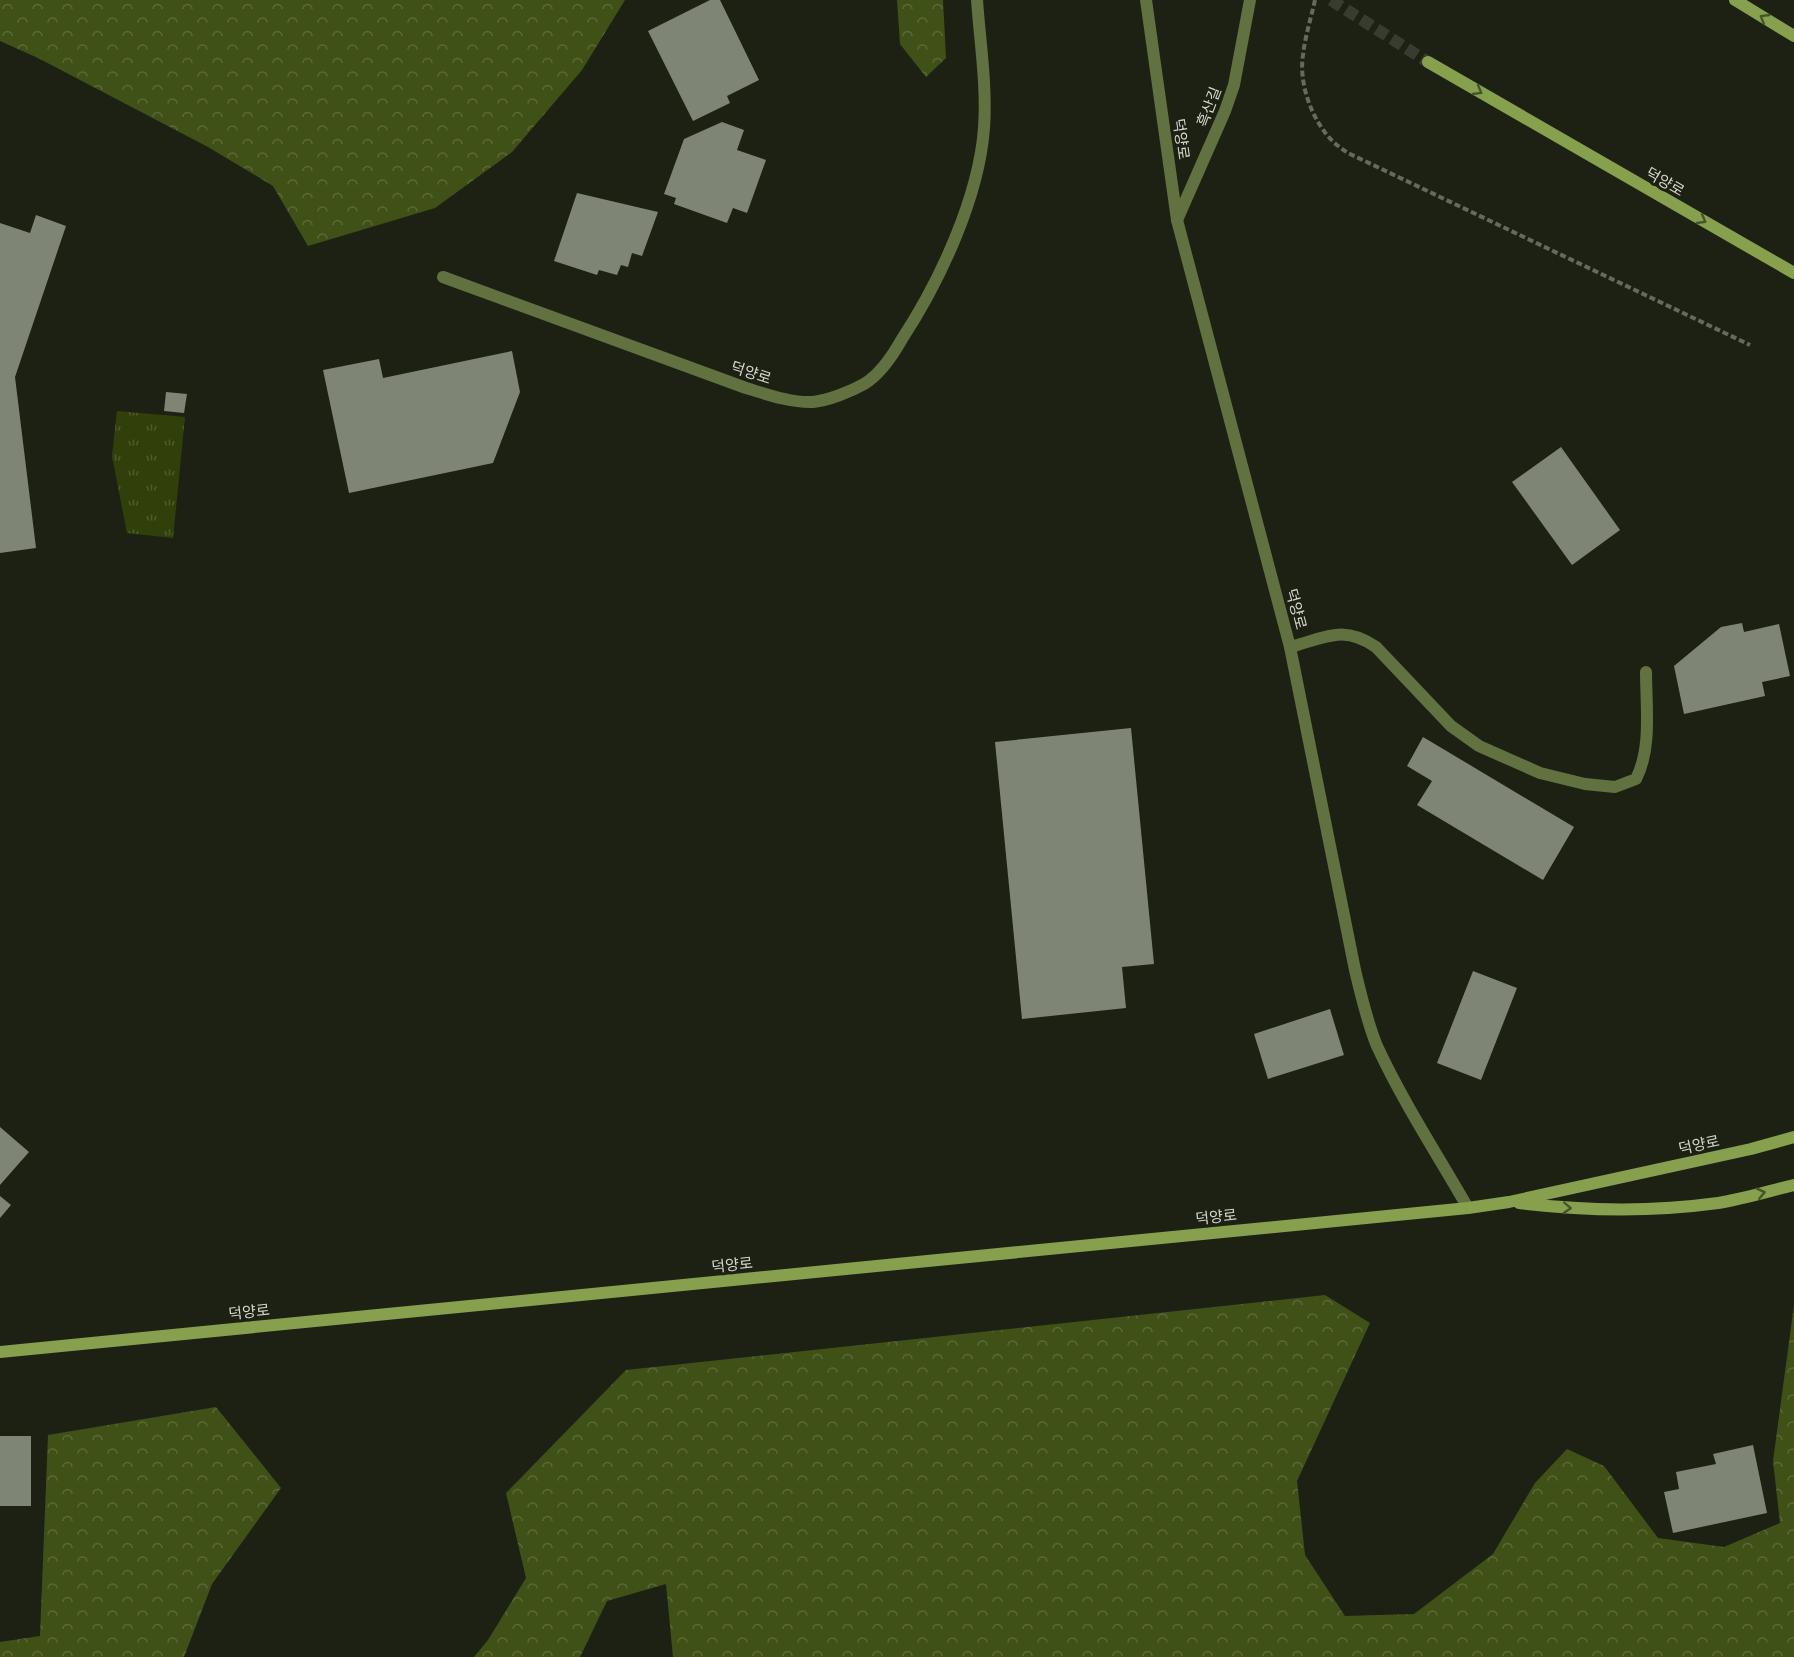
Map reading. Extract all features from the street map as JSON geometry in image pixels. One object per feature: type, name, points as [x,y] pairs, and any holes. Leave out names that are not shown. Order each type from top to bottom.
[{"type":"street","name":"덕양로","points":[[442,277],[746,388],[780,398],[812,402],[837,396],[866,383],[889,361],[915,320],[941,269],[969,200],[980,161],[984,126],[977,0]]},
{"type":"street","name":"덕양로","points":[[1146,0],[1177,220],[1290,647],[1354,970],[1376,1044],[1394,1080],[1468,1208]]},
{"type":"street","name":"흑산길","points":[[1177,220],[1231,94],[1250,0]]},
{"type":"street","points":[[1735,0],[1794,36]]},
{"type":"street","name":"덕양로","points":[[1428,62],[1794,273]]},
{"type":"street","points":[[1290,647],[1343,633],[1365,639],[1376,647],[1450,726],[1479,746],[1540,773],[1604,787],[1615,787],[1636,779],[1641,769],[1646,740],[1646,672]]},
{"type":"street","name":"덕양로","points":[[0,1352],[1468,1208],[1509,1202],[1751,1149],[1794,1137]]},
{"type":"street","points":[[1509,1202],[1559,1208],[1610,1210],[1665,1208],[1719,1202],[1794,1185]]},
{"type":"path","points":[[1315,0],[1302,57],[1302,72],[1314,115],[1334,143],[1348,153],[1750,345]]},
{"type":"green space","points":[[0,0],[625,0],[582,70],[512,152],[435,208],[308,246],[273,186],[208,147],[38,58],[0,41]]},
{"type":"green space","points":[[897,0],[943,0],[946,58],[926,77],[900,44]]},
{"type":"green space","points":[[117,411],[185,417],[173,538],[127,533],[112,456]]},
{"type":"green space","points":[[1325,1295],[1370,1323],[1297,1481],[1305,1555],[1345,1616],[1414,1614],[1493,1554],[1535,1483],[1567,1449],[1604,1466],[1658,1538],[1724,1547],[1780,1523],[1773,1461],[1794,1305],[1794,1657],[673,1657],[666,1584],[607,1601],[580,1657],[474,1657],[488,1640],[526,1578],[506,1493],[626,1370]]},
{"type":"green space","points":[[216,1407],[281,1488],[212,1584],[184,1657],[0,1657],[0,1642],[40,1636],[48,1435]]},
{"type":"building","points":[[710,0],[720,0],[759,80],[727,96],[730,103],[693,121],[648,31]]},
{"type":"building","points":[[722,122],[744,130],[737,150],[766,160],[747,213],[733,208],[727,223],[674,204],[676,198],[664,194],[684,139]]},
{"type":"building","points":[[577,193],[658,212],[642,256],[632,253],[628,267],[621,265],[617,275],[599,270],[597,275],[554,261]]},
{"type":"building","points":[[36,215],[66,226],[15,377],[36,548],[0,553],[0,223],[30,233]]},
{"type":"building","points":[[512,351],[520,392],[493,463],[349,493],[323,370],[379,359],[383,378]]},
{"type":"building","points":[[166,392],[187,394],[184,413],[164,411]]},
{"type":"building","points":[[1561,447],[1620,530],[1572,565],[1512,482]]},
{"type":"building","points":[[1742,623],[1744,632],[1779,624],[1790,676],[1762,682],[1765,696],[1684,714],[1674,666],[1721,627]]},
{"type":"building","points":[[1131,728],[1154,964],[1122,967],[1126,1008],[1022,1019],[995,742]]},
{"type":"building","points":[[1423,737],[1574,827],[1543,880],[1417,805],[1432,781],[1407,766]]},
{"type":"building","points":[[1473,971],[1517,988],[1481,1080],[1437,1063]]},
{"type":"building","points":[[1330,1009],[1344,1055],[1268,1079],[1254,1034]]},
{"type":"building","points":[[0,1127],[29,1152],[0,1185]]},
{"type":"building","points":[[0,1196],[11,1205],[0,1218]]},
{"type":"building","points":[[0,1436],[31,1436],[31,1506],[0,1506]]},
{"type":"building","points":[[1753,1445],[1767,1513],[1673,1533],[1664,1492],[1679,1489],[1676,1472],[1716,1464],[1713,1454]]},
{"type":"tunnel","points":[[1331,0],[1428,62]]}]
